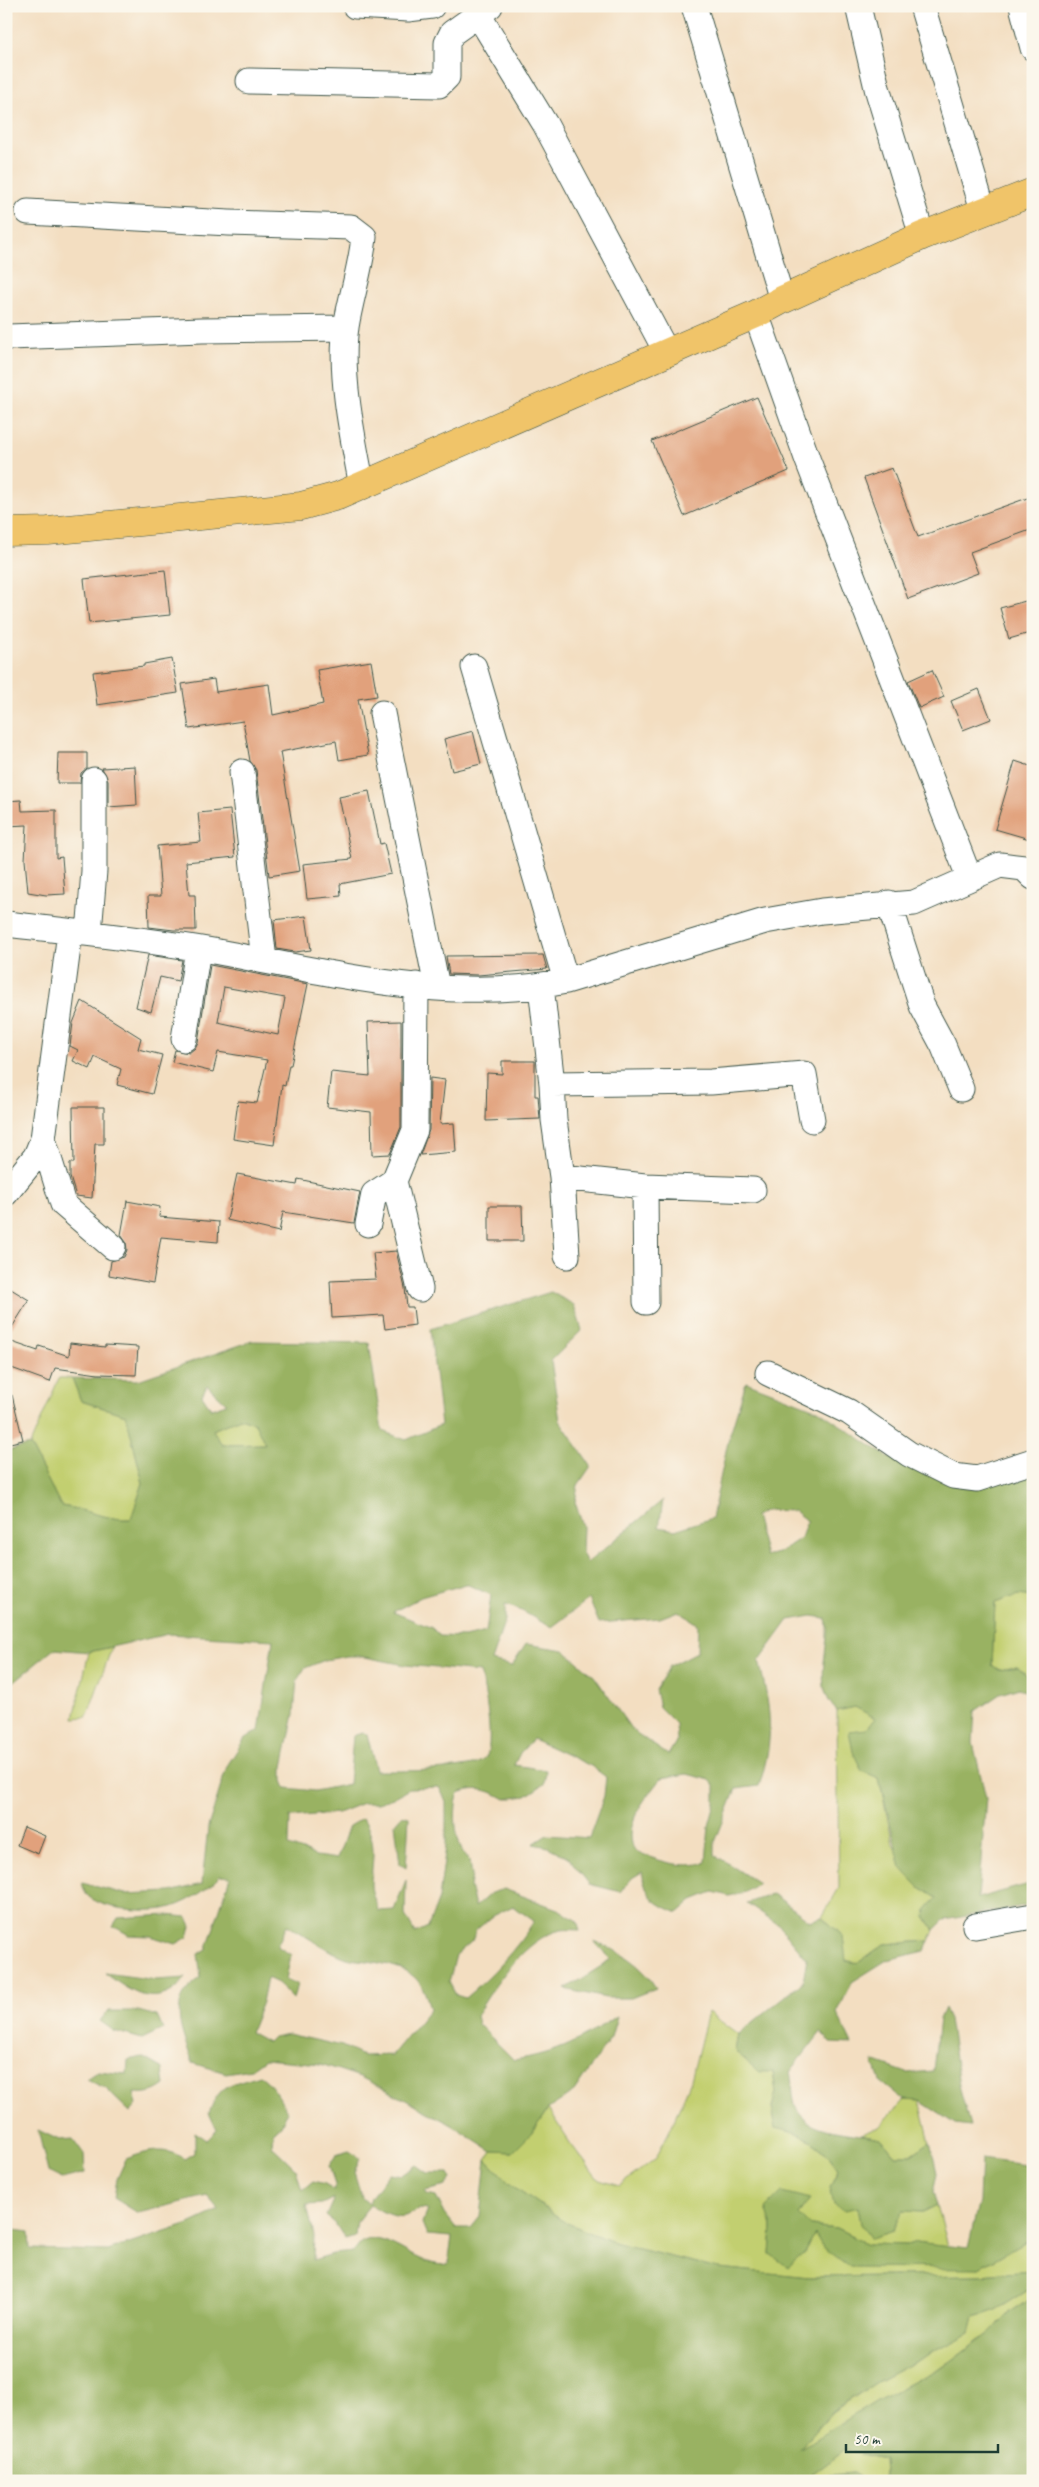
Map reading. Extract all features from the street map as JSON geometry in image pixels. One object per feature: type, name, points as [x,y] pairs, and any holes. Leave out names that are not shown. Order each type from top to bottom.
[{"type":"main road","points":[[6,532],[48,531],[301,506],[338,496],[756,314],[782,300],[922,236],[983,210],[1033,192]]},
{"type":"street","points":[[355,6],[408,9],[432,6]]},
{"type":"street","points":[[694,6],[782,300]]},
{"type":"street","points":[[858,6],[877,88],[922,236]]},
{"type":"street","points":[[922,6],[983,210]]},
{"type":"street","points":[[1022,6],[1033,48]]},
{"type":"street","points":[[248,81],[440,86],[447,78],[447,43],[452,33],[476,12],[545,124],[667,353]]},
{"type":"street","points":[[28,212],[229,223],[351,227],[364,237],[346,328],[346,384],[362,486]]},
{"type":"street","points":[[756,314],[808,461],[969,877]]},
{"type":"street","points":[[9,337],[202,330],[346,328]]},
{"type":"street","points":[[474,667],[566,981]]},
{"type":"street","points":[[368,1224],[374,1194],[394,1181],[415,1130],[426,986],[382,712]]},
{"type":"street","points":[[242,772],[264,960]]},
{"type":"street","points":[[6,1193],[36,1156],[43,1138],[79,932],[94,870],[94,780]]},
{"type":"street","points":[[6,924],[198,949],[264,960],[321,973],[426,986],[481,989],[540,986],[566,981],[765,922],[822,911],[914,902],[1000,865],[1030,869]]},
{"type":"street","points":[[889,903],[922,1006],[943,1045],[961,1089]]},
{"type":"street","points":[[184,1039],[198,949]]},
{"type":"street","points":[[540,986],[562,1177],[567,1256]]},
{"type":"street","points":[[552,1084],[711,1082],[804,1074],[812,1120]]},
{"type":"street","points":[[43,1138],[63,1204],[113,1247]]},
{"type":"street","points":[[562,1177],[645,1186],[753,1190]]},
{"type":"street","points":[[394,1181],[420,1289]]},
{"type":"street","points":[[645,1186],[646,1302]]},
{"type":"street","points":[[768,1373],[849,1412],[909,1454],[953,1476],[978,1479],[1033,1461]]},
{"type":"street","points":[[975,1926],[1033,1916]]},
{"type":"green space","points":[[551,1292],[574,1305],[582,1330],[551,1361],[560,1421],[591,1466],[578,1485],[575,1502],[583,1526],[582,1553],[587,1563],[663,1500],[659,1527],[675,1530],[712,1518],[728,1441],[746,1382],[818,1410],[888,1457],[959,1486],[1033,1473],[1033,1597],[1018,1595],[995,1603],[992,1665],[999,1670],[1017,1667],[1021,1670],[1030,1679],[1033,1696],[1019,1688],[1000,1694],[975,1711],[973,1743],[986,1798],[978,1898],[1033,1883],[1033,1902],[1023,1906],[944,1920],[934,1930],[925,1916],[926,1910],[937,1898],[918,1886],[901,1868],[879,1778],[862,1771],[853,1752],[849,1731],[866,1729],[875,1718],[855,1707],[837,1711],[829,1701],[823,1678],[827,1630],[826,1618],[812,1616],[789,1620],[759,1661],[770,1723],[767,1752],[759,1786],[736,1789],[715,1842],[715,1855],[758,1883],[746,1892],[729,1896],[713,1892],[693,1900],[678,1913],[653,1899],[646,1888],[642,1872],[632,1878],[621,1892],[589,1884],[569,1858],[548,1847],[533,1844],[547,1835],[589,1838],[604,1796],[606,1777],[591,1766],[533,1739],[520,1753],[514,1765],[546,1770],[544,1784],[526,1796],[505,1799],[494,1793],[477,1789],[459,1793],[455,1819],[456,1829],[461,1848],[470,1861],[472,1876],[470,1886],[475,1907],[491,1893],[504,1889],[560,1910],[577,1921],[580,1930],[561,1930],[548,1935],[535,1942],[523,1953],[501,1978],[483,2004],[476,2016],[478,2024],[514,2060],[544,2054],[568,2044],[617,2016],[611,2037],[574,2092],[548,2109],[531,2134],[513,2152],[492,2151],[452,2125],[400,2097],[360,2077],[321,2064],[265,2059],[251,2069],[226,2073],[193,2063],[181,2028],[180,2006],[183,1996],[190,1986],[201,1978],[198,1954],[207,1949],[230,1877],[220,1876],[202,1892],[187,1901],[172,1907],[155,1910],[123,1909],[101,1904],[86,1894],[82,1883],[125,1894],[170,1892],[202,1884],[208,1827],[227,1766],[245,1738],[259,1731],[273,1640],[168,1634],[89,1652],[54,1649],[6,1688],[6,1451],[30,1445],[61,1506],[106,1517],[131,1519],[143,1483],[126,1415],[81,1401],[72,1378],[138,1380],[252,1341],[369,1343],[382,1431],[406,1440],[441,1425],[430,1329]],"holes":[[[207,1385],[226,1403],[211,1409],[202,1395]],[[240,1418],[255,1423],[265,1444],[222,1445],[213,1430]],[[766,1510],[794,1511],[807,1521],[801,1538],[778,1553],[766,1556],[755,1516]],[[466,1584],[491,1595],[486,1632],[464,1637],[440,1636],[432,1628],[393,1612],[421,1597]],[[589,1599],[599,1623],[660,1618],[678,1611],[698,1624],[697,1652],[670,1666],[655,1690],[659,1707],[676,1724],[677,1740],[668,1755],[632,1730],[594,1676],[564,1650],[526,1644],[512,1666],[491,1661],[505,1620],[505,1605],[518,1609],[552,1627]],[[360,1656],[405,1665],[480,1672],[489,1731],[488,1753],[485,1759],[478,1763],[451,1769],[376,1771],[367,1734],[362,1733],[353,1736],[349,1784],[315,1791],[286,1788],[283,1781],[283,1767],[294,1714],[297,1680],[305,1668],[325,1660]],[[687,1774],[710,1780],[715,1786],[715,1804],[709,1826],[706,1862],[688,1865],[669,1863],[634,1850],[631,1830],[633,1821],[661,1778]],[[439,1787],[446,1801],[446,1846],[439,1898],[428,1927],[415,1933],[405,1915],[406,1880],[394,1910],[379,1911],[371,1887],[373,1858],[371,1835],[363,1818],[349,1826],[337,1859],[316,1856],[289,1846],[290,1817],[338,1813],[363,1803],[378,1803],[393,1798],[411,1788]],[[513,1906],[534,1921],[502,1962],[465,1998],[456,1995],[449,1982],[456,1955],[472,1941],[476,1930],[493,1916]],[[287,1925],[339,1955],[354,1960],[386,1964],[412,1975],[423,1988],[430,2009],[392,2055],[362,2056],[342,2046],[288,2034],[273,2037],[268,2042],[250,2032],[262,2002],[267,1978],[278,1983],[293,1999],[297,1984],[286,1979],[291,1955],[277,1946]]]},
{"type":"green space","points":[[59,1378],[72,1378],[81,1401],[126,1415],[143,1483],[131,1519],[106,1517],[61,1506],[30,1445]]},
{"type":"green space","points":[[240,1418],[255,1423],[266,1444],[222,1445],[213,1430]]},
{"type":"green space","points":[[1018,1595],[1033,1597],[1033,1681],[1017,1667],[999,1670],[992,1665],[995,1603]]},
{"type":"green space","points":[[112,1647],[87,1717],[74,1718],[89,1652]]},
{"type":"green space","points":[[855,1707],[876,1718],[866,1729],[862,1771],[879,1778],[893,1844],[918,1886],[938,1898],[925,1916],[934,1930],[929,1941],[884,1944],[858,1963],[845,1960],[843,1936],[822,1917],[839,1888],[837,1711]]},
{"type":"green space","points":[[402,1815],[409,1817],[406,1868],[400,1864],[395,1823]]},
{"type":"green space","points":[[773,1894],[810,1921],[822,1917],[843,1936],[846,1961],[858,1963],[884,1944],[929,1941],[925,1951],[887,1960],[852,1982],[837,2013],[852,2044],[831,2043],[821,2032],[790,2072],[796,2107],[801,2116],[810,2123],[834,2131],[881,2138],[895,2155],[911,2155],[930,2142],[937,2173],[933,2192],[937,2205],[923,2212],[903,2211],[893,2231],[871,2238],[861,2224],[858,2207],[845,2210],[834,2204],[830,2187],[838,2169],[833,2161],[812,2142],[794,2133],[776,2128],[772,2108],[776,2092],[773,2072],[759,2072],[735,2051],[738,2034],[803,1982],[807,1959],[779,1925],[747,1903]]},
{"type":"green space","points":[[167,1915],[187,1917],[191,1926],[188,1937],[176,1944],[150,1936],[129,1935],[113,1926],[118,1918]]},
{"type":"green space","points":[[594,1941],[612,1949],[637,1965],[656,1988],[631,1998],[606,1998],[565,1989],[611,1960]]},
{"type":"green space","points":[[105,1973],[156,1980],[186,1978],[178,1987],[163,1995],[145,1996],[128,1989]]},
{"type":"green space","points":[[944,2008],[949,2019],[959,2085],[970,2126],[955,2124],[920,2101],[904,2100],[880,2081],[873,2061],[907,2073],[933,2071],[939,2019]]},
{"type":"green space","points":[[108,2011],[138,2011],[157,2016],[163,2029],[142,2039],[114,2031],[100,2021]]},
{"type":"green space","points":[[708,2012],[738,2034],[735,2051],[773,2072],[776,2092],[772,2108],[776,2128],[803,2137],[826,2154],[838,2169],[830,2187],[858,2207],[861,2224],[893,2231],[903,2211],[923,2212],[937,2205],[948,2246],[916,2242],[907,2245],[867,2244],[836,2229],[810,2226],[798,2214],[809,2200],[767,2208],[772,2227],[770,2254],[804,2253],[815,2233],[822,2246],[979,2268],[1026,2241],[1033,2242],[1033,2271],[980,2275],[809,2277],[718,2268],[617,2244],[567,2223],[510,2184],[486,2159],[492,2151],[513,2152],[531,2134],[548,2109],[570,2143],[599,2180],[619,2186],[655,2159],[671,2128],[691,2080]]},
{"type":"green space","points":[[142,2057],[163,2069],[165,2085],[150,2092],[134,2093],[137,2104],[130,2112],[105,2088],[86,2079],[98,2071],[127,2074],[128,2060]]},
{"type":"green space","points":[[259,2075],[276,2092],[287,2112],[281,2126],[273,2131],[272,2146],[296,2169],[302,2190],[313,2181],[325,2184],[335,2190],[329,2166],[336,2155],[349,2151],[360,2158],[354,2172],[362,2198],[369,2204],[371,2197],[389,2173],[402,2175],[416,2165],[427,2173],[449,2173],[452,2179],[446,2186],[425,2191],[427,2194],[436,2196],[445,2214],[456,2228],[471,2228],[480,2217],[486,2159],[510,2184],[567,2223],[617,2244],[718,2268],[809,2277],[980,2275],[1033,2271],[1033,2287],[995,2311],[974,2317],[970,2333],[877,2382],[832,2411],[799,2449],[877,2401],[950,2362],[988,2334],[1008,2314],[1033,2297],[1033,2481],[882,2481],[884,2475],[883,2459],[844,2450],[809,2476],[773,2479],[771,2481],[6,2481],[6,2229],[29,2232],[30,2249],[108,2251],[189,2224],[219,2210],[207,2196],[138,2213],[114,2198],[117,2179],[126,2159],[134,2156],[163,2151],[185,2159],[195,2153],[195,2132],[207,2140],[217,2130],[209,2113],[218,2095],[234,2083]],"holes":[[[334,2198],[326,2216],[335,2223],[345,2239],[355,2236],[357,2221],[370,2205],[400,2217],[419,2209],[427,2210],[422,2223],[427,2235],[452,2237],[448,2264],[426,2261],[394,2245],[373,2239],[358,2245],[353,2252],[333,2254],[313,2260],[314,2236],[307,2205],[322,2204]]]},
{"type":"green space","points":[[904,2100],[920,2101],[930,2142],[911,2155],[895,2155],[881,2138],[861,2134],[879,2127]]},
{"type":"green space","points":[[38,2130],[59,2140],[73,2139],[84,2154],[85,2173],[62,2179],[48,2172]]},
{"type":"green space","points":[[981,2159],[1033,2166],[1033,2242],[1026,2241],[979,2268],[850,2267],[822,2246],[815,2234],[804,2253],[788,2267],[770,2254],[772,2227],[766,2208],[782,2192],[810,2199],[798,2214],[810,2226],[836,2229],[867,2244],[907,2245],[916,2242],[968,2248],[979,2201]]},
{"type":"green space","points":[[1033,2287],[1033,2297],[1008,2314],[988,2334],[950,2362],[877,2401],[797,2451],[832,2412],[877,2382],[970,2333],[974,2317],[995,2311]]},
{"type":"green space","points":[[844,2450],[883,2459],[884,2475],[882,2481],[866,2481],[852,2473],[821,2476],[813,2481],[771,2481],[773,2479],[809,2476]]},
{"type":"green space","points":[[853,2473],[866,2481],[813,2481],[821,2476]]},
{"type":"building","points":[[757,397],[789,471],[684,516],[652,441]]},
{"type":"building","points":[[892,468],[918,537],[1033,496],[1033,529],[970,552],[978,573],[908,599],[864,478]]},
{"type":"building","points":[[165,570],[170,615],[89,623],[84,579]]},
{"type":"building","points":[[1033,599],[1033,632],[1009,639],[1000,608]]},
{"type":"building","points":[[172,659],[178,693],[97,705],[93,672],[144,666],[144,664]]},
{"type":"building","points":[[371,661],[377,696],[358,699],[368,755],[339,760],[336,741],[280,752],[300,871],[269,876],[256,770],[250,761],[243,721],[189,729],[182,684],[214,679],[216,692],[269,684],[273,715],[323,704],[317,670]]},
{"type":"building","points":[[932,670],[944,697],[919,708],[908,681]]},
{"type":"building","points":[[979,689],[991,719],[963,730],[951,701]]},
{"type":"building","points":[[473,731],[481,764],[452,771],[444,739]]},
{"type":"building","points":[[58,753],[87,753],[87,768],[81,773],[80,783],[57,783]]},
{"type":"building","points":[[1015,761],[1033,767],[1033,840],[995,829]]},
{"type":"building","points":[[135,766],[137,805],[108,807],[108,780],[102,768]]},
{"type":"building","points":[[369,791],[380,844],[384,843],[391,874],[340,884],[341,896],[307,899],[303,864],[352,859],[339,797]]},
{"type":"building","points":[[21,800],[22,811],[56,810],[56,858],[62,857],[65,894],[46,895],[28,892],[25,860],[27,825],[6,826],[6,801]]},
{"type":"building","points":[[230,810],[235,857],[186,862],[189,895],[195,895],[196,930],[149,927],[148,896],[161,896],[157,846],[201,842],[198,813]]},
{"type":"building","points":[[306,916],[311,950],[295,952],[277,949],[274,920]]},
{"type":"building","points":[[148,955],[182,960],[178,981],[160,977],[151,1012],[136,1007]]},
{"type":"building","points":[[543,955],[547,969],[478,975],[449,974],[446,956]]},
{"type":"building","points":[[210,965],[308,984],[291,1065],[289,1065],[285,1086],[282,1085],[274,1145],[233,1139],[238,1101],[257,1103],[267,1060],[218,1052],[213,1072],[172,1062],[175,1050],[189,1053],[198,1042]],"holes":[[[224,987],[285,998],[278,1035],[218,1022]]]},
{"type":"building","points":[[82,1001],[141,1038],[138,1049],[162,1055],[152,1094],[117,1085],[121,1069],[95,1057],[90,1069],[73,1061],[78,1050],[70,1046],[73,1023]]},
{"type":"building","points":[[401,1021],[401,1127],[390,1154],[372,1155],[371,1112],[327,1107],[331,1072],[370,1076],[368,1022]]},
{"type":"building","points":[[502,1061],[535,1061],[535,1096],[538,1096],[540,1119],[486,1121],[487,1073],[502,1074]]},
{"type":"building","points":[[430,1078],[445,1080],[440,1124],[454,1123],[456,1152],[420,1155],[429,1130]]},
{"type":"building","points":[[73,1107],[104,1107],[104,1144],[95,1144],[92,1198],[76,1196],[70,1177],[70,1163],[74,1163]]},
{"type":"building","points":[[237,1174],[297,1185],[298,1179],[360,1192],[354,1223],[283,1212],[279,1232],[227,1220]]},
{"type":"building","points":[[127,1201],[160,1207],[159,1217],[219,1222],[218,1242],[161,1237],[153,1283],[109,1275],[111,1261],[124,1257],[127,1250],[126,1242],[121,1235]]},
{"type":"building","points":[[489,1206],[522,1206],[523,1241],[489,1241]]},
{"type":"building","points":[[396,1251],[405,1288],[407,1307],[413,1307],[415,1325],[385,1329],[383,1315],[332,1318],[330,1281],[376,1279],[373,1253]]},
{"type":"building","points":[[6,1286],[29,1300],[6,1337]]},
{"type":"building","points":[[6,1340],[38,1351],[39,1346],[69,1356],[70,1343],[105,1347],[105,1345],[138,1347],[136,1375],[98,1374],[55,1368],[50,1382],[6,1366]]},
{"type":"building","points":[[12,1395],[23,1440],[6,1444],[6,1396]]},
{"type":"building","points":[[24,1827],[45,1836],[38,1854],[17,1845]]}]
